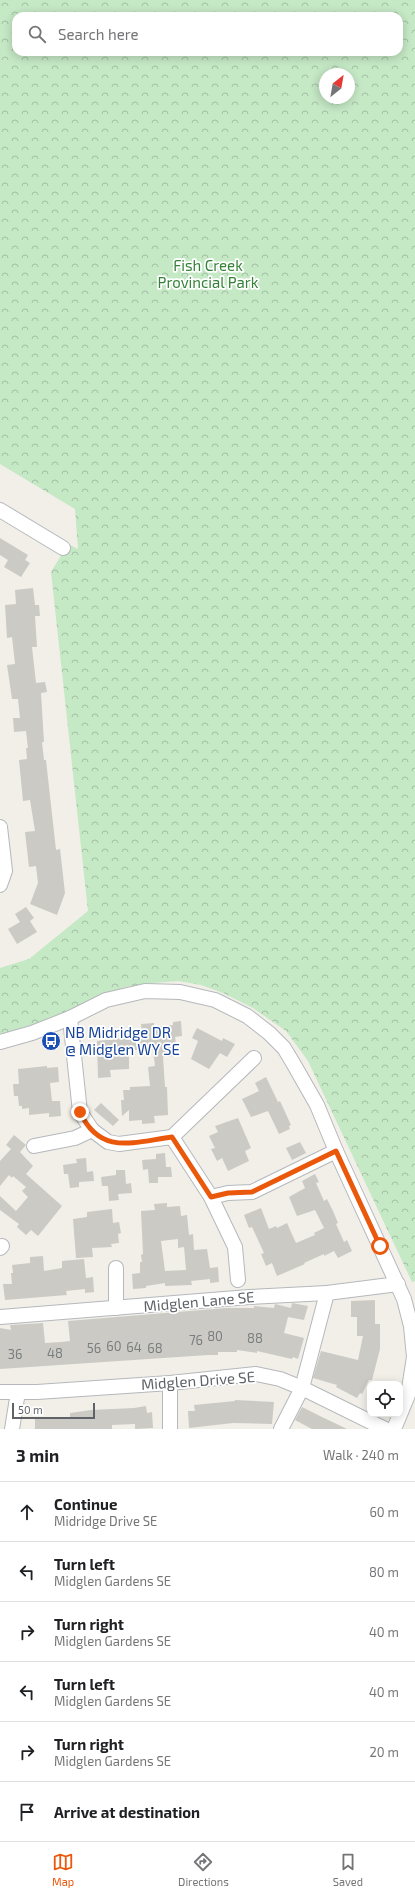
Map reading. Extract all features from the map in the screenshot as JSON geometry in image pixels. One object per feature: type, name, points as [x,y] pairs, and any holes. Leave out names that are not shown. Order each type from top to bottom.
[{"type":"street","points":[[0,510],[63,548]]},
{"type":"street","points":[[0,827],[5,871],[0,885]]},
{"type":"street","points":[[0,1042],[32,1033],[70,1018],[106,1000],[145,991],[180,992],[198,995],[229,1006],[260,1025],[284,1048],[317,1105],[336,1151],[398,1284],[409,1316],[414,1357],[408,1395],[394,1429]]},
{"type":"street","points":[[70,1018],[80,1112],[92,1130],[108,1142],[119,1144],[172,1137],[254,1058]]},
{"type":"street","points":[[34,1146],[75,1138],[92,1130]]},
{"type":"street","points":[[172,1137],[211,1197],[235,1247],[238,1280]]},
{"type":"street","points":[[211,1197],[228,1193],[252,1192],[336,1151]]},
{"type":"street","points":[[116,1268],[116,1308]]},
{"type":"street","name":"Midglen Lane SE","points":[[0,1317],[249,1296],[326,1293],[398,1284]]},
{"type":"street","points":[[281,1429],[302,1388],[326,1293]]},
{"type":"street","name":"Midglen Drive SE","points":[[0,1392],[170,1383],[256,1374],[280,1379],[302,1388],[385,1429]]},
{"type":"street","points":[[170,1383],[170,1429]]},
{"type":"street","points":[[12,1429],[18,1392]]},
{"type":"green space","name":"Fish Creek Provincial Park","points":[[0,0],[415,0],[415,1281],[412,1282],[308,1061],[286,1031],[253,1008],[223,993],[201,985],[178,981],[153,983],[125,987],[40,1022],[0,1035],[0,968],[29,959],[88,911],[51,572],[68,544],[78,549],[75,509],[0,464]]},
{"type":"building","points":[[0,538],[28,555],[25,560],[30,563],[21,577],[4,567],[8,560],[0,555]]},
{"type":"building","points":[[33,588],[35,605],[39,605],[40,616],[35,616],[37,647],[32,647],[36,683],[45,682],[47,692],[41,693],[44,742],[42,742],[44,760],[46,760],[56,850],[60,849],[65,893],[57,915],[30,904],[38,883],[36,866],[29,867],[25,832],[35,831],[30,800],[23,801],[19,760],[27,759],[26,748],[28,748],[26,731],[14,732],[13,718],[20,718],[18,699],[12,699],[7,665],[15,664],[12,637],[7,638],[5,605],[16,604],[15,590]]},
{"type":"building","points":[[26,907],[34,918],[30,921],[37,932],[17,944],[8,929],[20,922],[15,914]]},
{"type":"building","points":[[181,1021],[182,1036],[175,1037],[176,1043],[173,1042],[175,1056],[163,1057],[165,1087],[167,1087],[168,1115],[154,1116],[155,1123],[142,1124],[142,1120],[129,1121],[129,1110],[122,1116],[121,1100],[124,1100],[123,1090],[130,1090],[130,1087],[150,1086],[148,1067],[155,1066],[153,1050],[129,1050],[129,1069],[110,1070],[111,1077],[98,1078],[97,1041],[124,1038],[124,1035],[142,1034],[141,1024],[154,1023],[154,1027],[173,1025],[173,1022]]},
{"type":"building","points":[[197,1028],[222,1041],[223,1038],[235,1044],[227,1057],[220,1053],[209,1069],[191,1059],[198,1041],[192,1038]]},
{"type":"building","points":[[47,1066],[47,1068],[58,1067],[59,1082],[50,1083],[52,1101],[60,1101],[61,1116],[49,1117],[49,1113],[29,1115],[29,1108],[22,1109],[22,1106],[19,1106],[18,1096],[14,1096],[13,1084],[19,1084],[18,1069]]},
{"type":"building","points":[[266,1077],[278,1102],[280,1101],[291,1125],[289,1126],[290,1129],[279,1134],[268,1111],[251,1117],[242,1099],[259,1091],[255,1083]]},
{"type":"building","points":[[101,1103],[119,1120],[113,1126],[94,1110]]},
{"type":"building","points":[[238,1118],[251,1148],[245,1151],[249,1161],[228,1171],[222,1158],[217,1161],[211,1149],[215,1148],[209,1136],[218,1132],[215,1126]]},
{"type":"building","points":[[14,1135],[26,1145],[20,1152],[33,1166],[26,1174],[62,1206],[38,1236],[31,1230],[26,1235],[17,1227],[19,1224],[0,1210],[0,1196],[16,1211],[28,1197],[22,1191],[26,1187],[13,1176],[12,1178],[9,1175],[0,1186],[0,1161],[11,1149],[6,1145]]},
{"type":"building","points":[[300,1142],[306,1153],[292,1160],[286,1148]]},
{"type":"building","points":[[165,1153],[166,1167],[171,1167],[172,1177],[158,1177],[158,1183],[149,1183],[148,1169],[143,1170],[142,1160],[156,1159],[156,1154]]},
{"type":"building","points":[[86,1158],[87,1172],[93,1171],[94,1181],[79,1182],[79,1187],[70,1188],[68,1174],[64,1174],[63,1165],[77,1163],[76,1159]]},
{"type":"building","points":[[116,1170],[125,1170],[126,1184],[131,1183],[132,1193],[118,1194],[119,1200],[109,1201],[108,1186],[102,1186],[101,1177],[116,1175]]},
{"type":"building","points":[[315,1174],[319,1182],[316,1183],[324,1201],[327,1199],[338,1223],[336,1224],[344,1242],[347,1240],[352,1251],[338,1258],[334,1251],[324,1256],[324,1254],[277,1276],[272,1263],[266,1266],[261,1254],[264,1253],[252,1227],[249,1228],[244,1215],[261,1208],[269,1229],[276,1226],[277,1228],[287,1223],[296,1243],[315,1235],[314,1233],[324,1228],[315,1210],[297,1216],[289,1197],[305,1188],[302,1181]]},
{"type":"building","points":[[167,1203],[167,1207],[180,1206],[181,1216],[187,1215],[189,1235],[193,1234],[194,1250],[207,1249],[210,1268],[218,1267],[219,1282],[210,1283],[210,1279],[191,1281],[192,1285],[165,1286],[165,1283],[146,1286],[146,1288],[133,1289],[132,1274],[140,1273],[140,1262],[142,1262],[141,1255],[143,1254],[141,1211],[155,1210],[154,1204]],"holes":[[[178,1239],[178,1248],[184,1247],[186,1270],[165,1271],[161,1241]]]},
{"type":"building","points":[[112,1209],[113,1223],[119,1222],[121,1233],[118,1234],[119,1243],[111,1244],[112,1247],[92,1248],[93,1257],[76,1258],[73,1219],[87,1217],[87,1212]]},
{"type":"building","points":[[43,1256],[44,1271],[62,1268],[62,1261],[84,1259],[86,1278],[93,1277],[94,1292],[85,1293],[85,1289],[66,1291],[67,1295],[5,1300],[3,1284],[12,1284],[12,1265],[30,1263],[30,1257]]},
{"type":"building","points":[[375,1300],[375,1324],[380,1324],[380,1349],[372,1380],[367,1381],[362,1394],[360,1393],[357,1398],[336,1387],[337,1385],[313,1378],[321,1351],[358,1360],[363,1336],[357,1336],[357,1317],[351,1317],[351,1301]]},
{"type":"building","points":[[292,1303],[308,1306],[304,1320],[288,1317],[284,1333],[304,1338],[298,1359],[257,1351],[257,1353],[237,1350],[237,1352],[218,1352],[218,1355],[0,1369],[0,1328],[11,1330],[10,1325],[43,1323],[45,1343],[61,1342],[70,1341],[68,1321],[226,1308],[254,1308],[254,1306],[274,1308],[275,1304],[291,1308]]},
{"type":"building","points":[[235,1400],[274,1402],[272,1424],[233,1423],[189,1428],[188,1411],[195,1411],[194,1405]]},
{"type":"building","points":[[146,1406],[147,1413],[152,1412],[153,1428],[135,1429],[135,1424],[112,1425],[112,1429],[35,1429],[35,1419],[70,1417],[70,1413],[91,1410]]},
{"type":"building","points":[[302,1407],[347,1429],[312,1429],[295,1420]]},
{"type":"place","name":"NB Midridge DR @ Midglen WY SE","points":[[51,1041]]},
{"type":"route","points":[[80,1112],[84,1121],[92,1130],[108,1142],[119,1144],[172,1137],[211,1197],[228,1193],[252,1192],[336,1151],[380,1246]]}]
